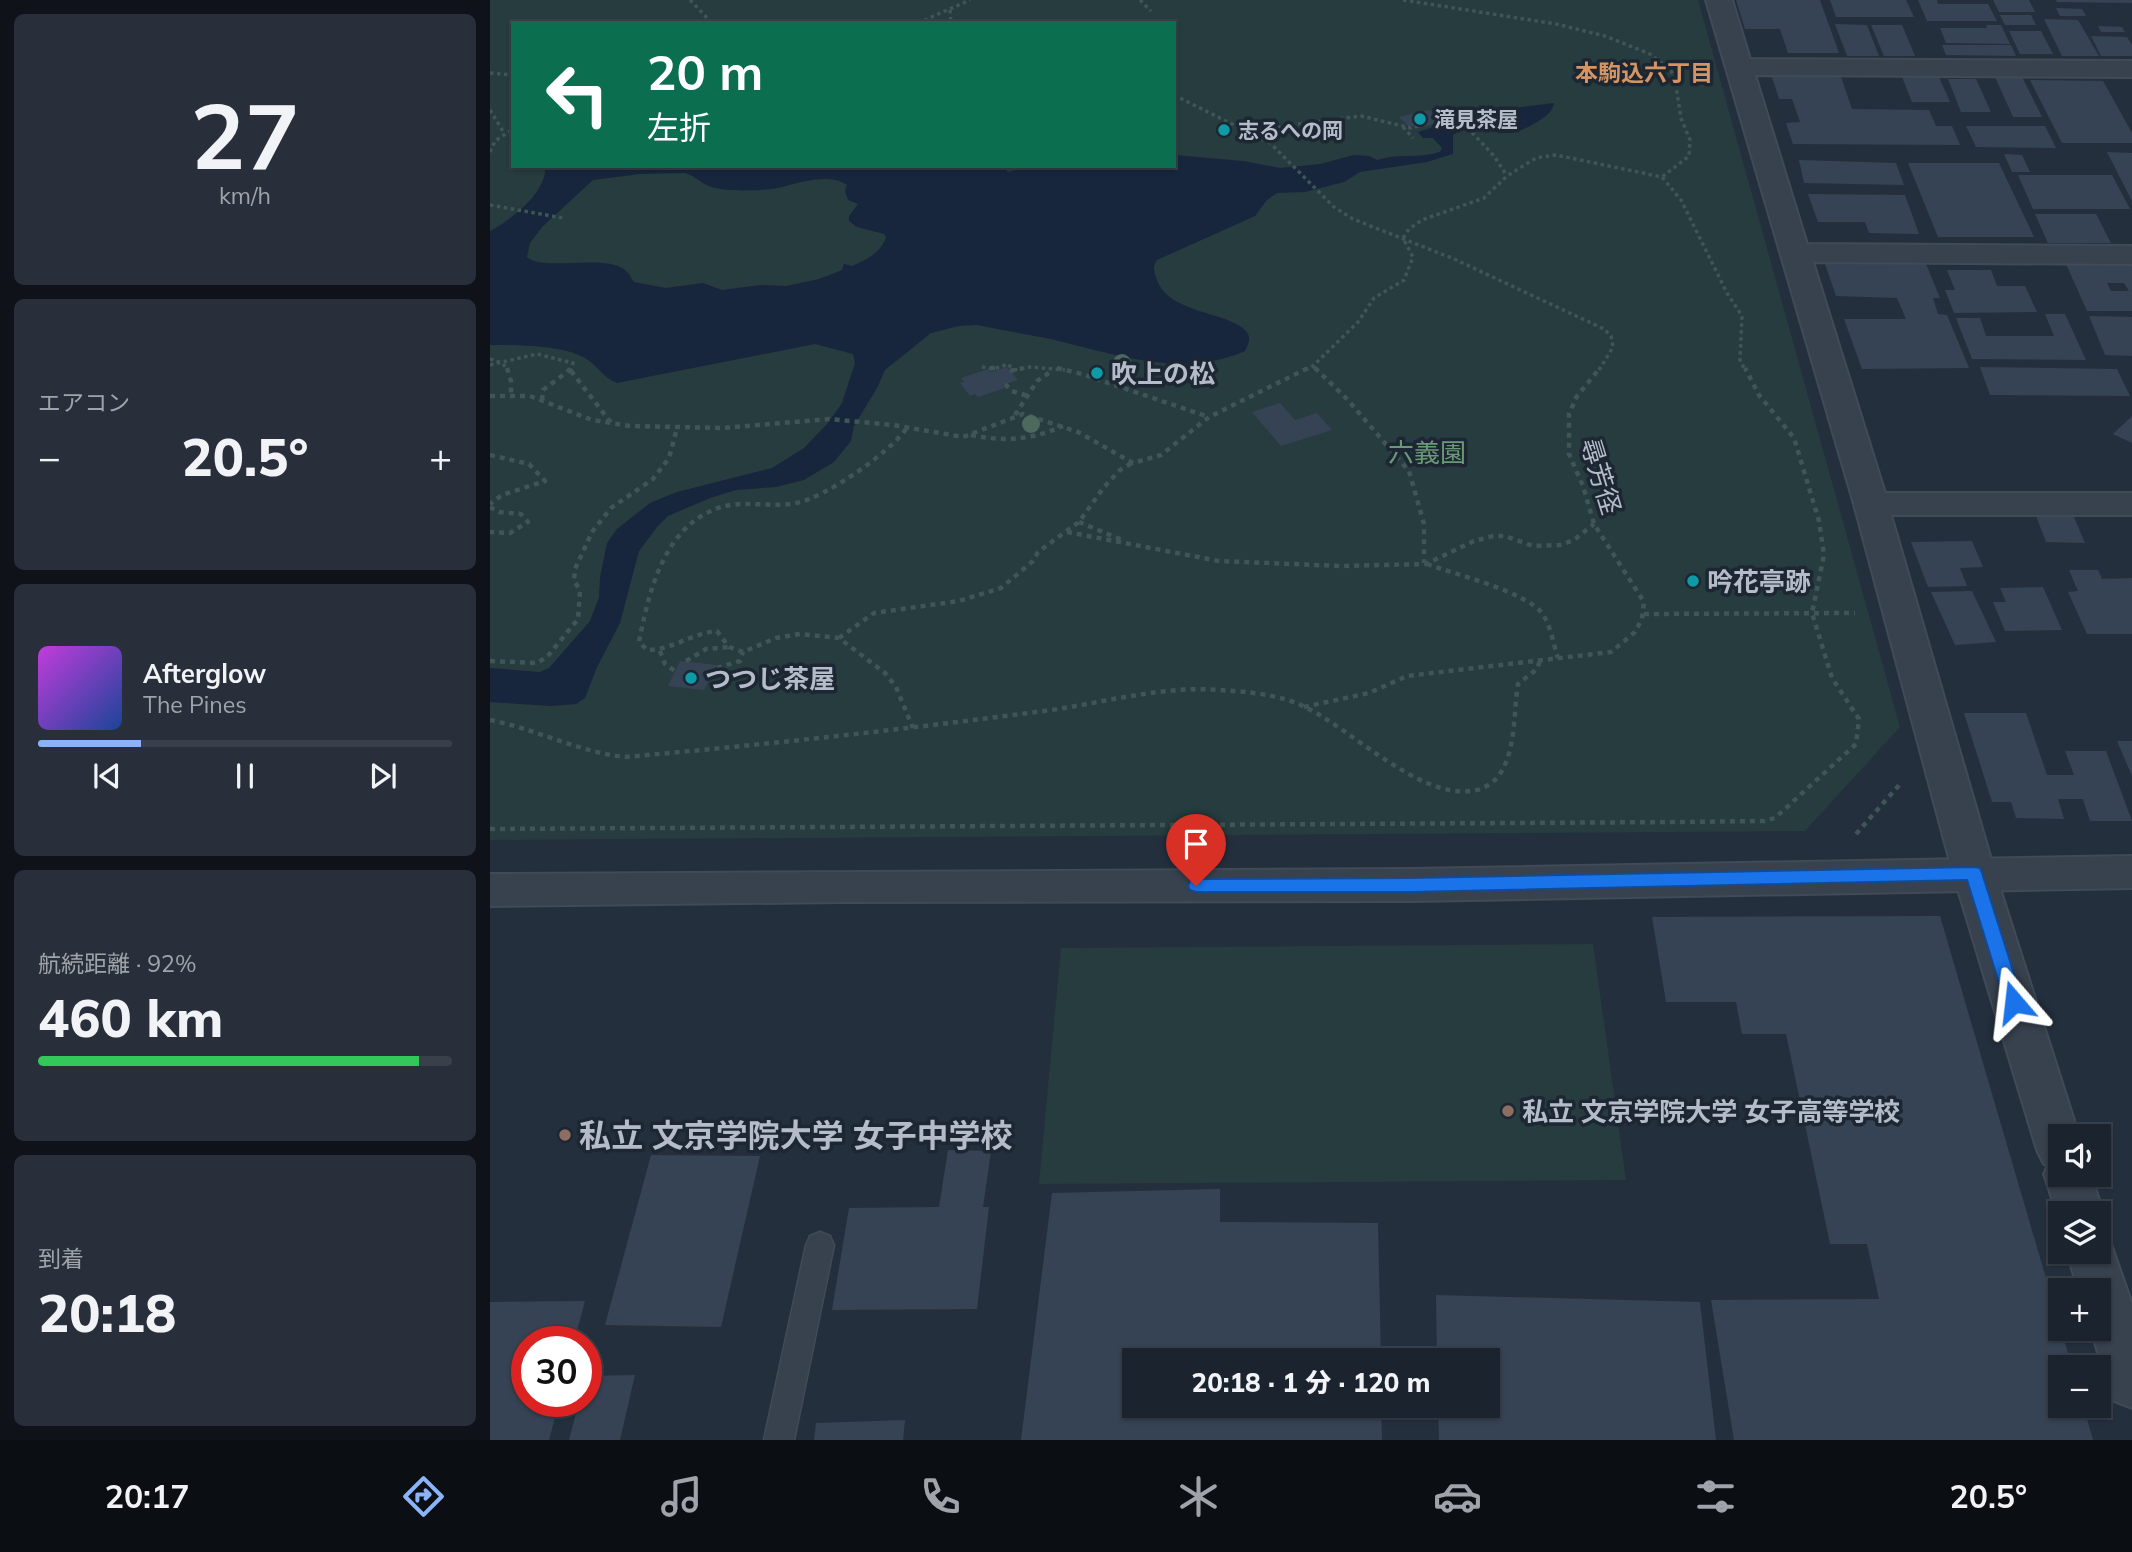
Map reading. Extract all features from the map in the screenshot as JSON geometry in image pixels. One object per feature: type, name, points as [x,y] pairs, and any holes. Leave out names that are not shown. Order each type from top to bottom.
[{"type":"street","points":[[1718,0],[1871,504],[1974,873],[2052,1124]]},
{"type":"street","points":[[1739,67],[2132,69]]},
{"type":"street","points":[[1795,253],[2132,255]]},
{"type":"street","points":[[1871,504],[2132,503]]},
{"type":"street","points":[[490,890],[840,886],[1412,885],[2132,872]]},
{"type":"street","points":[[2095,1264],[2132,1384]]},
{"type":"lane","points":[[779,1440],[820,1245]]},
{"type":"path","points":[[690,0],[710,21]]},
{"type":"path","points":[[923,21],[970,0]]},
{"type":"path","points":[[1140,0],[1151,11]]},
{"type":"path","points":[[1403,0],[1556,24],[1605,36],[1650,54],[1671,71],[1681,118],[1690,140],[1689,156],[1662,177]]},
{"type":"path","points":[[950,10],[951,21]]},
{"type":"path","points":[[490,73],[511,75]]},
{"type":"path","name":"尋芳径","points":[[1176,96],[1270,143],[1334,207],[1353,219],[1403,238],[1569,311],[1604,329],[1611,336],[1613,347],[1607,360],[1577,396],[1569,414],[1569,454],[1583,485],[1594,524],[1644,601],[1644,614]]},
{"type":"path","points":[[490,110],[505,134]]},
{"type":"path","points":[[1258,136],[1283,126],[1361,116],[1411,128],[1418,127]]},
{"type":"path","points":[[1441,123],[1454,127],[1465,125],[1484,149],[1501,164],[1507,176]]},
{"type":"path","points":[[490,125],[499,125]]},
{"type":"path","points":[[1402,126],[1413,138]]},
{"type":"path","points":[[490,152],[495,141],[511,131]]},
{"type":"path","points":[[490,829],[940,829],[1764,821],[1775,818],[1856,744],[1859,719],[1832,678],[1812,613],[1824,555],[1819,522],[1794,438],[1759,395],[1740,360],[1742,316],[1727,293],[1681,200],[1662,177],[1556,155],[1536,158],[1507,176],[1484,198],[1422,220],[1409,229],[1403,238],[1413,257],[1404,279],[1374,298],[1358,322],[1313,366],[1209,417],[1161,455],[1119,470],[1079,522],[1038,552],[1033,561],[1001,588],[959,601],[874,613],[839,638]]},
{"type":"path","points":[[490,205],[563,218]]},
{"type":"path","points":[[490,365],[537,354],[573,363],[571,371],[543,390],[542,400]]},
{"type":"path","points":[[490,359],[501,361],[509,369],[512,379],[510,394]]},
{"type":"path","points":[[982,367],[993,369],[1008,364],[1012,370],[1021,367],[1054,369],[1105,380],[1174,410],[1209,417]]},
{"type":"path","points":[[1313,366],[1347,399],[1409,471],[1424,524],[1425,564]]},
{"type":"path","points":[[1015,415],[1042,375],[1054,369]]},
{"type":"path","points":[[571,371],[612,425]]},
{"type":"path","points":[[1005,384],[1012,391],[1028,396]]},
{"type":"path","points":[[490,397],[510,394],[530,396],[592,421],[612,425],[723,428],[829,419],[956,436],[971,435],[1020,441],[1039,437],[1063,426]]},
{"type":"path","points":[[971,435],[1015,415],[1033,416],[1089,437],[1133,463]]},
{"type":"path","points":[[490,661],[537,663],[567,634],[578,619],[580,591],[574,580],[575,569],[592,532],[611,508],[653,479],[669,458],[677,428]]},
{"type":"path","points":[[729,647],[717,631],[706,631],[687,637],[660,652],[647,650],[639,642],[659,565],[672,540],[684,528],[713,511],[746,503],[788,504],[807,500],[879,457],[895,445],[906,429]]},
{"type":"path","points":[[490,455],[525,461],[538,468],[545,481],[532,489],[510,491],[490,505],[499,512],[521,514],[528,522],[517,532],[490,532]]},
{"type":"path","points":[[1079,522],[1132,545]]},
{"type":"path","points":[[1425,564],[1474,541],[1493,536],[1504,536],[1533,546],[1560,545],[1574,540],[1594,524]]},
{"type":"path","points":[[1067,532],[1199,559],[1340,566],[1425,564],[1518,596],[1535,607],[1543,614],[1558,658]]},
{"type":"path","points":[[1304,706],[1369,694],[1407,676],[1541,658],[1611,652],[1635,636],[1644,614],[1901,615]]},
{"type":"path","points":[[686,661],[692,654],[712,646],[729,647],[743,652],[758,648],[776,638],[800,634],[839,638],[885,673],[896,687],[913,728]]},
{"type":"path","points":[[660,652],[665,664],[675,671]]},
{"type":"path","points":[[717,668],[740,661],[743,652]]},
{"type":"path","points":[[490,720],[516,723],[587,752],[625,757],[913,728],[1061,709],[1172,690],[1243,691],[1304,706],[1395,765],[1453,791],[1471,792],[1496,780],[1503,770],[1514,738],[1515,696],[1518,684],[1538,669],[1541,658]]},
{"type":"path","points":[[1849,843],[1937,743]]},
{"type":"green space","name":"六義園","points":[[490,0],[1698,0],[1900,727],[1805,831],[490,840]]},
{"type":"green space","points":[[1593,944],[1626,1180],[1039,1184],[1061,948]]},
{"type":"water","points":[[1554,103],[1543,118],[1513,132],[1503,133],[1454,119],[1463,129],[1453,135],[1453,154],[1427,162],[1360,172],[1344,182],[1305,192],[1277,193],[1267,200],[1255,216],[1157,260],[1154,272],[1164,291],[1186,306],[1238,325],[1249,336],[1245,351],[1197,363],[1173,363],[1123,357],[1051,339],[977,325],[931,333],[885,370],[854,426],[851,441],[834,462],[804,480],[776,487],[736,490],[710,498],[668,516],[657,527],[639,551],[620,623],[597,667],[585,698],[576,704],[551,706],[490,702],[490,668],[540,672],[549,668],[590,621],[599,597],[607,543],[617,529],[650,503],[677,492],[772,468],[804,448],[842,403],[855,363],[853,354],[815,344],[617,383],[588,360],[573,353],[538,346],[490,345],[490,231],[516,214],[532,198],[543,180],[543,168],[1004,168],[1008,172],[1016,168],[1176,168],[1176,155],[1243,161],[1280,168],[1320,164],[1354,155],[1369,156],[1377,160],[1440,152],[1442,148],[1433,138],[1423,138],[1418,132],[1446,123],[1432,108],[1513,108]],"holes":[[[685,173],[709,186],[754,190],[823,179],[840,181],[847,185],[845,191],[848,200],[858,204],[849,216],[849,221],[857,227],[884,234],[886,237],[877,252],[868,258],[852,266],[844,264],[842,270],[819,279],[786,286],[761,285],[722,290],[703,283],[666,288],[634,282],[628,273],[607,263],[548,263],[527,257],[530,243],[542,227],[593,180],[640,174]]]},
{"type":"building","points":[[1736,0],[1820,0],[1839,53],[1788,53],[1780,29],[1745,29]]},
{"type":"building","points":[[1830,0],[1906,0],[1914,17],[1836,17]]},
{"type":"building","points":[[1918,0],[1937,0],[1938,4],[1988,4],[1997,21],[1927,21]]},
{"type":"building","points":[[1993,0],[2029,0],[2035,12],[1999,12]]},
{"type":"building","points":[[2056,0],[2132,0],[2132,3],[2057,2]]},
{"type":"building","points":[[2056,8],[2082,9],[2086,16],[2060,16]]},
{"type":"building","points":[[2000,15],[2031,15],[2036,25],[2005,25]]},
{"type":"building","points":[[2044,19],[2078,20],[2099,56],[2062,56]]},
{"type":"building","points":[[1835,24],[1867,25],[1879,56],[1847,56]]},
{"type":"building","points":[[1871,25],[1902,25],[1915,56],[1884,56]]},
{"type":"building","points":[[1986,25],[2001,25],[2010,44],[1946,43],[1940,28],[1987,28]]},
{"type":"building","points":[[2098,26],[2122,27],[2125,32],[2101,32]]},
{"type":"building","points":[[2009,31],[2041,31],[2053,54],[2020,54]]},
{"type":"building","points":[[2091,36],[2127,37],[2132,45],[2132,56],[2101,56]]},
{"type":"building","points":[[1942,45],[2011,45],[2016,56],[1946,55]]},
{"type":"building","points":[[1772,77],[1841,77],[1852,109],[1929,110],[1936,126],[1952,126],[1960,145],[1793,144],[1786,123],[1800,122],[1792,99],[1779,99]]},
{"type":"building","points":[[1902,77],[1939,77],[1950,102],[1912,102]]},
{"type":"building","points":[[1995,77],[2022,77],[2042,117],[2013,117]]},
{"type":"building","points":[[1948,79],[1976,79],[1991,112],[1961,112]]},
{"type":"building","points":[[2030,80],[2103,81],[2132,133],[2132,143],[2062,143]]},
{"type":"building","name":"滝見茶屋","points":[[1430,110],[1443,122],[1419,128],[1416,125],[1409,127],[1399,117]]},
{"type":"building","points":[[1966,126],[2045,126],[2056,148],[1976,147]]},
{"type":"building","points":[[2107,152],[2132,153],[2132,201]]},
{"type":"building","points":[[2004,154],[2022,155],[2030,172],[2012,172]]},
{"type":"building","points":[[1799,160],[1896,163],[1904,185],[1804,183]]},
{"type":"building","points":[[1908,163],[1999,163],[2034,237],[1938,237]]},
{"type":"building","points":[[2018,175],[2112,175],[2130,209],[2033,209]]},
{"type":"building","points":[[1808,194],[1905,195],[1919,234],[1869,233],[1865,222],[1818,222]]},
{"type":"building","points":[[2035,214],[2096,214],[2111,243],[2048,243]]},
{"type":"building","points":[[1825,264],[1926,264],[1940,298],[1933,298],[1938,314],[1947,315],[1969,368],[1862,369],[1844,319],[1906,319],[1897,298],[1836,296]]},
{"type":"building","points":[[2066,264],[2132,265],[2132,311],[2087,311]],"holes":[[[2107,283],[2124,283],[2129,291],[2111,291]]]},
{"type":"building","points":[[1947,270],[1991,270],[1997,286],[2025,286],[2037,312],[1954,313],[1945,290],[1955,290]]},
{"type":"building","points":[[2045,314],[2065,314],[2086,360],[1972,359],[1956,318],[1980,318],[1986,336],[2054,336]]},
{"type":"building","points":[[2089,316],[2132,317],[2132,356],[2105,355]]},
{"type":"building","points":[[1007,367],[1018,380],[1002,385],[1005,388],[978,397],[975,394],[970,396],[960,383],[964,382],[961,378],[988,369],[991,372]]},
{"type":"building","points":[[1980,367],[2117,369],[2130,396],[1990,395]]},
{"type":"building","points":[[1280,403],[1295,420],[1317,413],[1332,430],[1281,446],[1252,412]]},
{"type":"building","points":[[2132,416],[2132,443],[2113,434]]},
{"type":"building","points":[[2036,516],[2074,517],[2085,543],[2046,542]]},
{"type":"building","points":[[1972,541],[1983,567],[1960,568],[1967,586],[1928,587],[1911,542]]},
{"type":"building","points":[[2069,570],[2098,570],[2102,579],[2132,578],[2132,634],[2087,634],[2068,592],[2078,591]]},
{"type":"building","points":[[2043,587],[2062,630],[2005,631],[1993,602],[2006,602],[2000,588]]},
{"type":"building","points":[[1972,591],[1996,642],[1955,645],[1931,592]]},
{"type":"building","name":"つつじ茶屋","points":[[680,661],[717,665],[704,690],[668,686]]},
{"type":"building","points":[[1964,713],[2026,713],[2047,775],[2074,775],[2065,751],[2106,751],[2132,821],[2090,821],[2083,799],[2058,799],[2064,819],[2016,818],[2011,802],[1992,802]]},
{"type":"building","points":[[2117,741],[2132,741],[2132,776]]},
{"type":"building","points":[[1940,916],[2048,1285],[2048,1341],[2064,1341],[2068,1355],[2048,1355],[2048,1418],[2087,1418],[2093,1440],[1734,1440],[1711,1300],[1879,1299],[1867,1244],[1830,1244],[1786,1034],[1742,1034],[1736,1002],[1666,1002],[1652,917]]},
{"type":"building","points":[[948,1150],[991,1151],[983,1207],[989,1207],[977,1309],[832,1310],[849,1208],[939,1207]]},
{"type":"building","points":[[651,1155],[760,1156],[721,1327],[605,1325]]},
{"type":"building","points":[[1220,1189],[1220,1222],[1378,1223],[1381,1348],[1122,1348],[1122,1418],[1381,1418],[1382,1440],[1021,1440],[1052,1193]]},
{"type":"building","points":[[1436,1295],[1700,1302],[1716,1440],[1439,1440],[1438,1418],[1500,1418],[1500,1348],[1437,1348]]},
{"type":"building","points":[[585,1301],[578,1326],[511,1326],[511,1417],[555,1417],[549,1440],[490,1440],[490,1302]]},
{"type":"building","points":[[635,1375],[620,1440],[569,1440],[575,1417],[602,1417],[602,1376]]},
{"type":"building","points":[[905,1420],[903,1440],[814,1440],[816,1423]]},
{"type":"place","name":"滝見茶屋","points":[[1420,119]]},
{"type":"place","name":"志るへの岡","points":[[1224,130]]},
{"type":"place","name":"吹上の松","points":[[1097,373]]},
{"type":"place","name":"吟花亭跡","points":[[1693,581]]},
{"type":"place","name":"つつじ茶屋","points":[[691,678]]},
{"type":"place","name":"私立 文京学院大学 女子高等学校","points":[[1508,1111]]},
{"type":"place","name":"私立 文京学院大学 女子中学校","points":[[565,1135]]},
{"type":"district","name":"本駒込六丁目","points":[[1644,72]]},
{"type":"route","points":[[1196,886],[1412,885],[1974,873],[2014,1002]]}]
